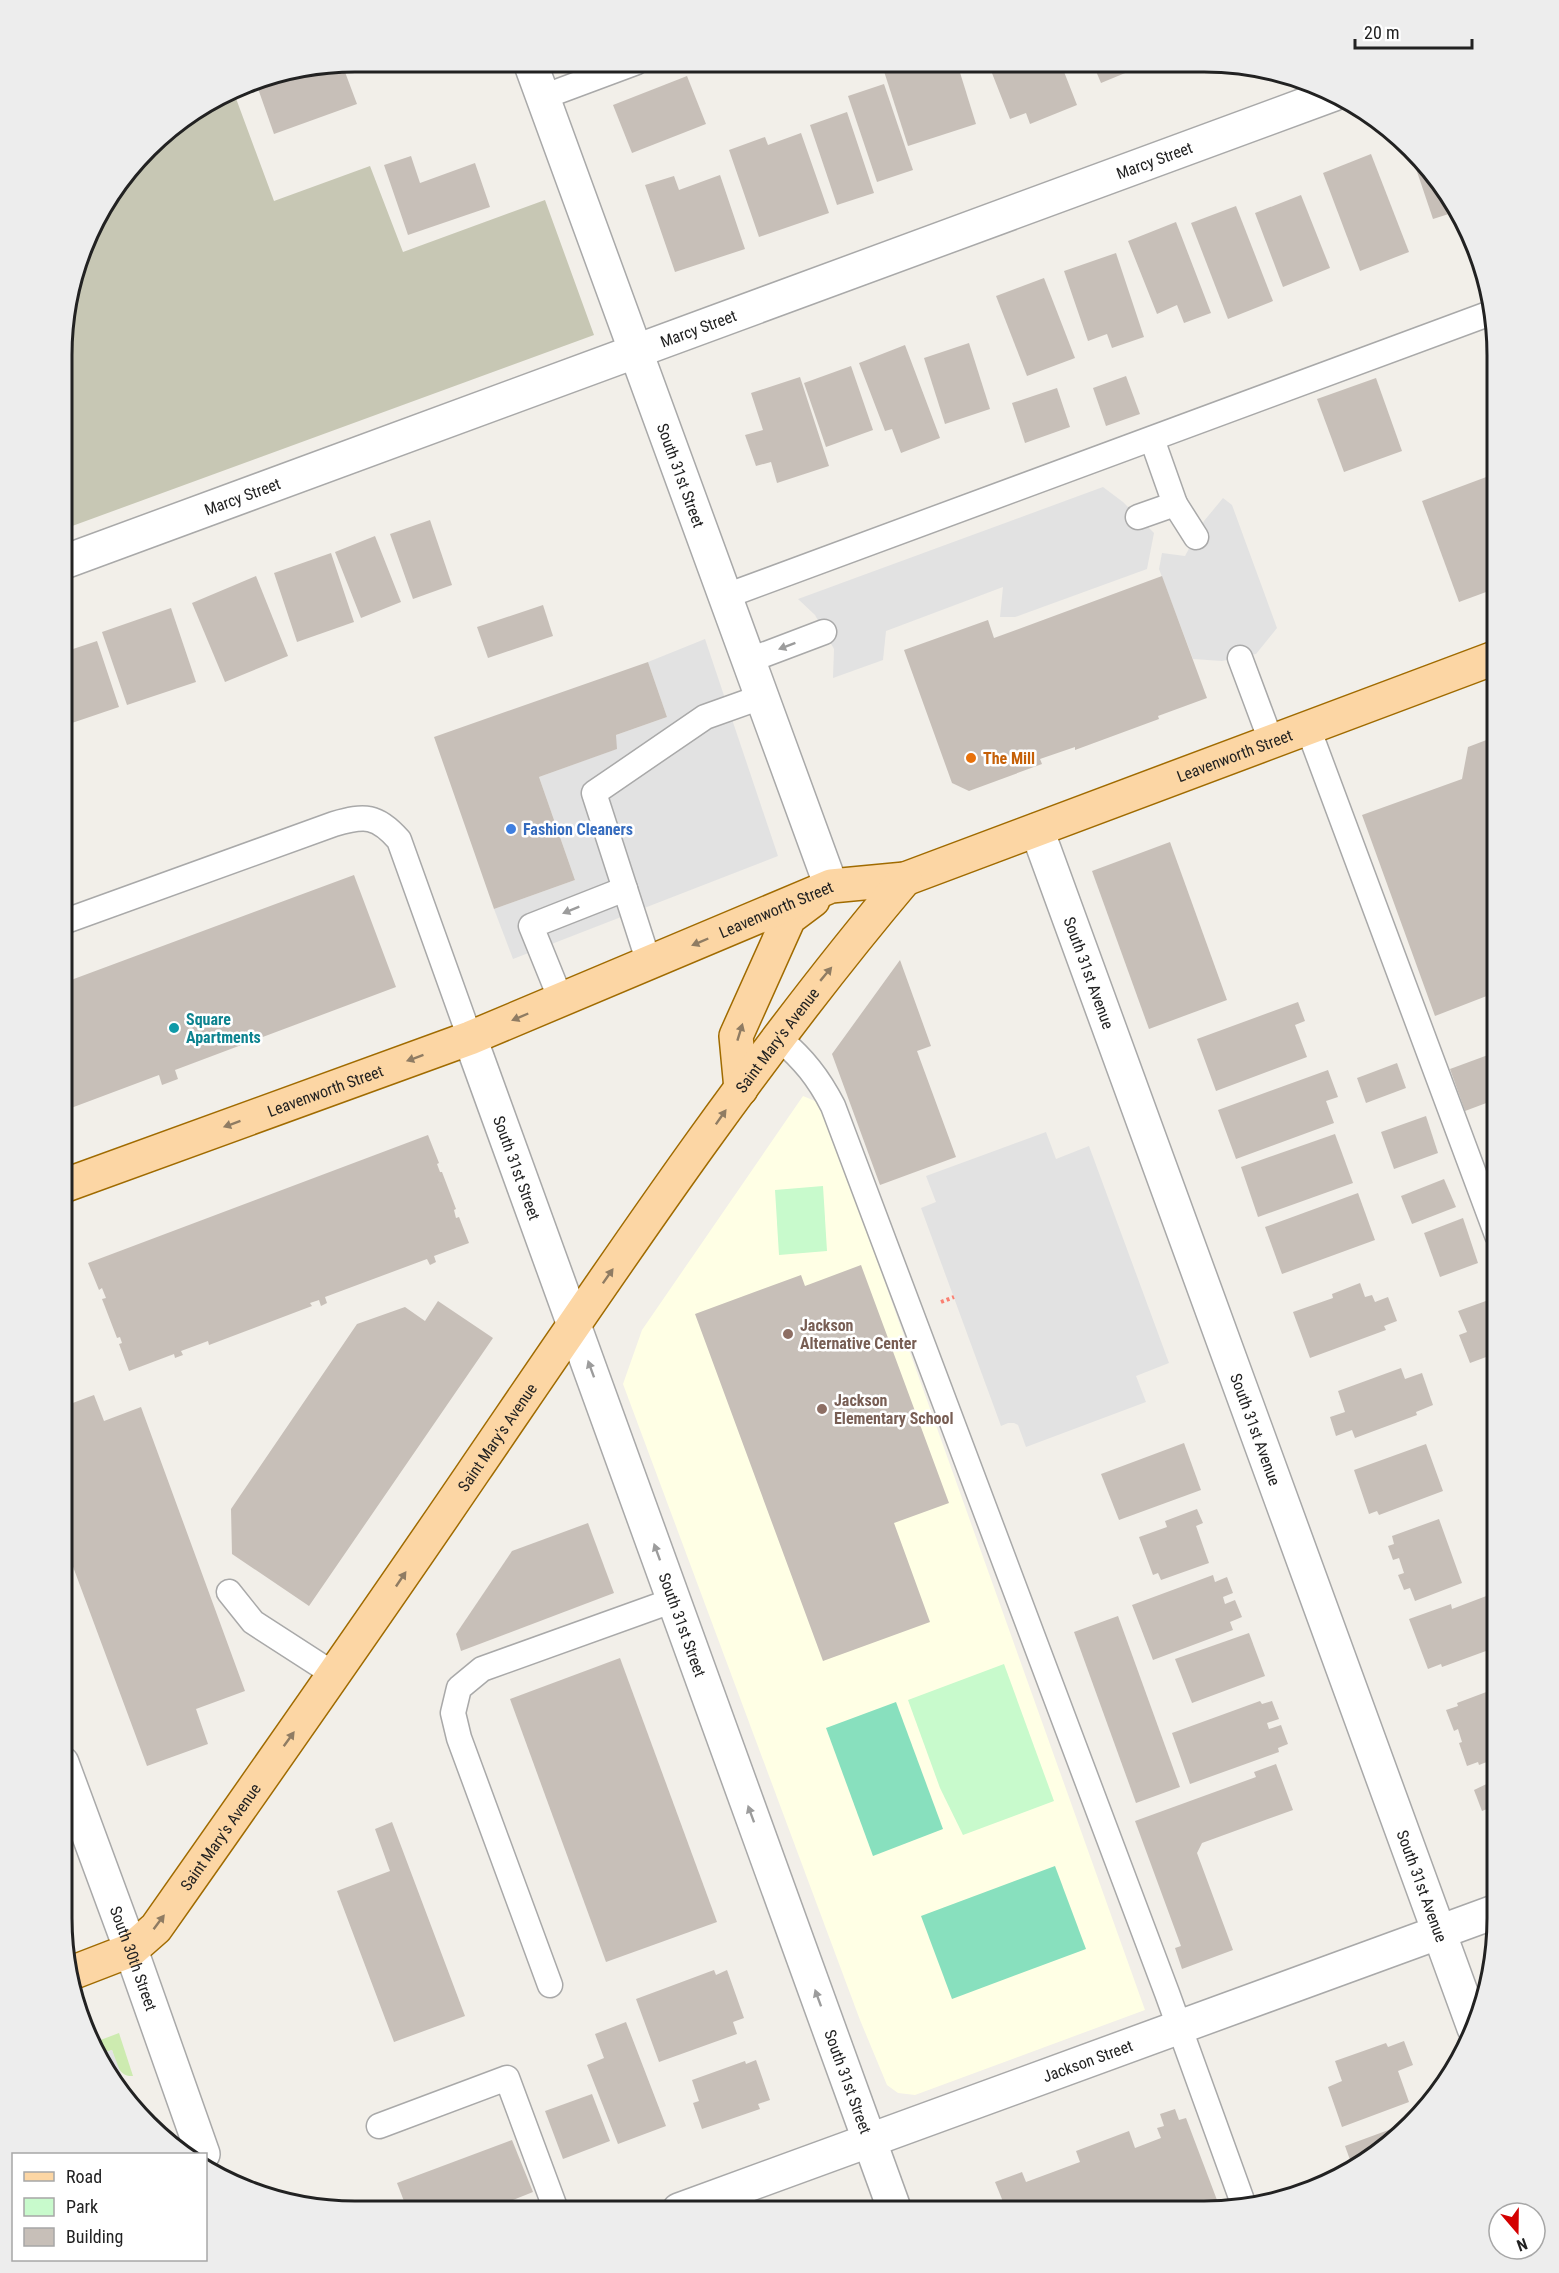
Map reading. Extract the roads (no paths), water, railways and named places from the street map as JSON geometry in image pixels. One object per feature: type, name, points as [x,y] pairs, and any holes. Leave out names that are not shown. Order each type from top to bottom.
[{"type":"main road","name":"Leavenworth Street","points":[[72,1183],[470,1038],[831,886],[905,879],[1487,661]]},
{"type":"main road","name":"Saint Mary's Avenue","points":[[77,1971],[131,1950],[156,1928],[335,1675],[574,1324],[741,1089],[817,985],[905,879]]},
{"type":"main road","points":[[741,1089],[736,1036],[789,918],[831,886]]},
{"type":"street","name":"South 31st Street","points":[[534,72],[831,886]]},
{"type":"street","name":"Marcy Street","points":[[72,559],[1322,98]]},
{"type":"street","name":"South 31st Avenue","points":[[1037,830],[1469,2015]]},
{"type":"street","name":"South 31st Street","points":[[470,1038],[891,2201]]},
{"type":"street","name":"South 30th Street","points":[[72,1790],[203,2153]]},
{"type":"street","name":"Jackson Street","points":[[705,2201],[1487,1915]]},
{"type":"lane","points":[[543,97],[610,72]]},
{"type":"lane","points":[[726,596],[1485,315]]},
{"type":"lane","points":[[1152,439],[1174,504],[1196,537]]},
{"type":"lane","points":[[1138,517],[1174,504]]},
{"type":"lane","points":[[750,660],[824,632]]},
{"type":"lane","points":[[1240,658],[1271,741]]},
{"type":"lane","points":[[649,963],[594,793],[705,717],[761,697]]},
{"type":"lane","points":[[1308,728],[1487,1208]]},
{"type":"lane","points":[[72,919],[334,824],[355,818],[374,819],[387,827],[399,840],[470,1038]]},
{"type":"lane","points":[[561,1000],[531,926],[625,888]]},
{"type":"lane","points":[[779,1038],[819,1079],[834,1106],[1242,2199]]},
{"type":"lane","points":[[229,1592],[253,1622],[335,1675]]},
{"type":"lane","points":[[550,1985],[459,1738],[453,1713],[459,1688],[482,1669],[674,1600]]},
{"type":"lane","points":[[379,2126],[507,2078],[553,2201]]},
{"type":"place","name":"The Mill","points":[[971,758]]},
{"type":"place","name":"Fashion Cleaners","points":[[511,829]]},
{"type":"place","name":"Square Apartments","points":[[174,1028]]},
{"type":"place","name":"Jackson Alternative Center","points":[[788,1334]]},
{"type":"place","name":"Jackson Elementary School","points":[[822,1409]]}]
